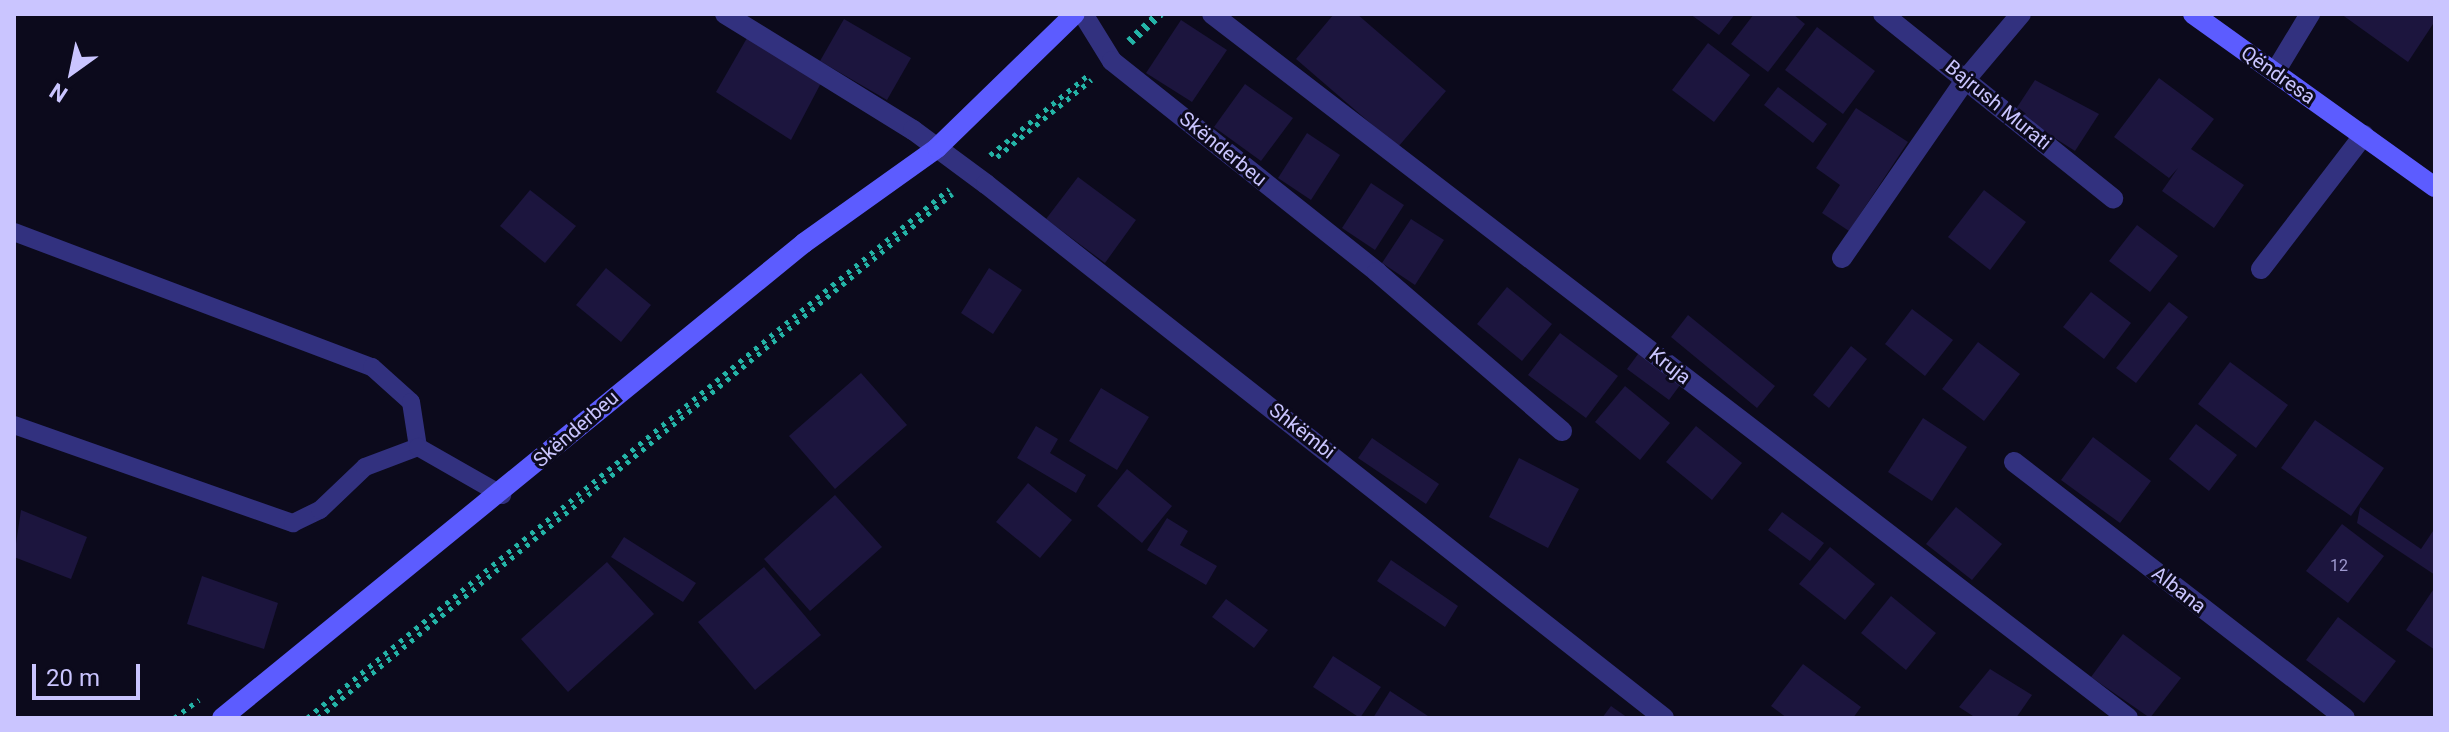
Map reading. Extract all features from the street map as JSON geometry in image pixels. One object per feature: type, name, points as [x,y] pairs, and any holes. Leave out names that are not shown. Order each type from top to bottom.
[{"type":"main road","name":"Skënderbeu","points":[[222,718],[502,495],[607,401],[792,252],[937,148],[1075,14]]},
{"type":"main road","name":"Qëndresa","points":[[2193,14],[2435,187]]},
{"type":"street","points":[[725,14],[937,148]]},
{"type":"street","name":"Skënderbeu","points":[[1083,14],[1111,59],[1377,272],[1562,431]]},
{"type":"street","name":"Kruja","points":[[1212,14],[2128,718]]},
{"type":"street","name":"Bajrush Murati","points":[[1883,14],[2113,198]]},
{"type":"street","points":[[1842,258],[1966,79],[2021,14]]},
{"type":"street","points":[[2275,72],[2310,14]]},
{"type":"street","points":[[2261,269],[2364,135]]},
{"type":"street","name":"Shkëmbi","points":[[937,148],[1535,611],[1664,718]]},
{"type":"street","name":"Albana","points":[[2014,462],[2345,718]]},
{"type":"lane","points":[[14,232],[372,367],[411,402],[418,447]]},
{"type":"lane","points":[[14,425],[293,523],[320,510],[365,467],[418,447]]},
{"type":"lane","points":[[418,447],[502,495]]},
{"type":"path","points":[[1111,59],[1156,14]]},
{"type":"path","points":[[318,718],[1162,14]]},
{"type":"path","points":[[307,718],[971,175]]},
{"type":"building","points":[[1334,14],[1357,14],[1446,91],[1398,147],[1296,59]]},
{"type":"building","points":[[1690,14],[1735,14],[1719,35]]},
{"type":"building","points":[[1754,14],[1793,14],[1805,24],[1768,72],[1731,44]]},
{"type":"building","points":[[2341,14],[2435,14],[2435,21],[2408,62]]},
{"type":"building","points":[[844,19],[911,58],[887,100],[820,61]]},
{"type":"building","points":[[1181,20],[1227,50],[1192,102],[1146,73]]},
{"type":"building","points":[[1817,27],[1875,71],[1843,114],[1785,70]]},
{"type":"building","points":[[747,38],[821,83],[791,140],[716,92]]},
{"type":"building","points":[[1708,43],[1750,75],[1714,122],[1672,90]]},
{"type":"building","points":[[2159,78],[2214,119],[2191,149],[2244,185],[2214,228],[2162,191],[2178,168],[2169,178],[2114,137]]},
{"type":"building","points":[[2035,80],[2099,114],[2075,151],[2014,112]]},
{"type":"building","points":[[1245,84],[1293,118],[1261,161],[1214,127]]},
{"type":"building","points":[[1778,87],[1827,124],[1813,143],[1764,105]]},
{"type":"building","points":[[1856,108],[1908,142],[1849,231],[1822,213],[1840,185],[1816,168]]},
{"type":"building","points":[[1307,133],[1340,155],[1311,200],[1278,178]]},
{"type":"building","points":[[1078,177],[1136,220],[1105,263],[1046,219]]},
{"type":"building","points":[[1371,183],[1404,205],[1375,250],[1342,228]]},
{"type":"building","points":[[530,190],[576,226],[545,263],[500,226]]},
{"type":"building","points":[[1984,190],[2026,222],[1990,270],[1948,237]]},
{"type":"building","points":[[1411,219],[1444,240],[1415,285],[1382,263]]},
{"type":"building","points":[[2137,225],[2178,256],[2150,292],[2109,261]]},
{"type":"building","points":[[606,268],[651,305],[621,342],[576,305]]},
{"type":"building","points":[[989,268],[1022,290],[993,334],[961,313]]},
{"type":"building","points":[[1507,287],[1552,324],[1522,361],[1477,324]]},
{"type":"building","points":[[2091,292],[2131,323],[2104,359],[2063,327]]},
{"type":"building","points":[[2169,302],[2188,317],[2136,383],[2116,368]]},
{"type":"building","points":[[1912,309],[1953,340],[1925,376],[1885,344]]},
{"type":"building","points":[[1688,315],[1775,386],[1757,408],[1671,337]]},
{"type":"building","points":[[1560,333],[1618,376],[1586,418],[1528,375]]},
{"type":"building","points":[[1978,342],[2020,374],[1984,421],[1942,389]]},
{"type":"building","points":[[1851,346],[1867,359],[1829,408],[1813,395]]},
{"type":"building","points":[[1641,350],[1683,381],[1669,400],[1627,369]]},
{"type":"building","points":[[2230,362],[2288,405],[2256,448],[2198,404]]},
{"type":"building","points":[[861,373],[907,425],[835,489],[789,436]]},
{"type":"building","points":[[1625,386],[1670,423],[1640,460],[1595,422]]},
{"type":"building","points":[[1101,388],[1149,417],[1117,470],[1069,441]]},
{"type":"building","points":[[1923,418],[1967,447],[1932,501],[1888,472]]},
{"type":"building","points":[[2315,420],[2384,468],[2351,516],[2281,468]]},
{"type":"building","points":[[2196,424],[2237,455],[2209,491],[2169,459]]},
{"type":"building","points":[[1036,426],[1058,439],[1050,453],[1086,475],[1076,493],[1017,458]]},
{"type":"building","points":[[1696,426],[1742,463],[1712,500],[1666,462]]},
{"type":"building","points":[[2093,437],[2151,481],[2120,523],[2061,480]]},
{"type":"building","points":[[1372,438],[1439,484],[1426,504],[1358,458]]},
{"type":"building","points":[[1519,458],[1579,489],[1548,548],[1489,517]]},
{"type":"building","points":[[1127,469],[1172,506],[1142,543],[1097,506]]},
{"type":"building","points":[[1028,483],[1072,520],[1040,558],[996,522]]},
{"type":"building","points":[[835,495],[882,547],[810,611],[764,559]]},
{"type":"building","points":[[1956,507],[2002,544],[1972,580],[1926,544]]},
{"type":"building","points":[[2360,507],[2421,549],[2435,528],[2435,575],[2357,523]]},
{"type":"building","points":[[21,510],[87,537],[71,579],[14,557]]},
{"type":"building","points":[[1782,512],[1824,543],[1810,561],[1768,530]]},
{"type":"building","points":[[1167,518],[1188,531],[1180,545],[1217,566],[1206,585],[1147,550]]},
{"type":"building","points":[[2342,524],[2384,556],[2348,603],[2306,571]]},
{"type":"building","points":[[624,537],[696,583],[683,602],[611,557]]},
{"type":"building","points":[[1830,547],[1875,584],[1845,620],[1799,584]]},
{"type":"building","points":[[1391,560],[1458,606],[1445,627],[1377,581]]},
{"type":"building","points":[[607,562],[654,614],[568,692],[521,639]]},
{"type":"building","points":[[764,567],[821,635],[755,690],[698,622]]},
{"type":"building","points":[[202,576],[278,603],[264,649],[187,624]]},
{"type":"building","points":[[2435,587],[2435,650],[2406,630]]},
{"type":"building","points":[[1891,596],[1936,633],[1906,670],[1861,633]]},
{"type":"building","points":[[1226,599],[1268,630],[1254,648],[1212,617]]},
{"type":"building","points":[[2338,617],[2396,661],[2364,703],[2306,660]]},
{"type":"building","points":[[2123,634],[2181,678],[2150,718],[2091,677]]},
{"type":"building","points":[[1333,656],[1381,687],[1360,718],[1313,687]]},
{"type":"building","points":[[1803,664],[1861,707],[1853,718],[1787,718],[1771,706]]},
{"type":"building","points":[[1990,669],[2032,695],[2016,718],[1976,718],[1959,707]]},
{"type":"building","points":[[1390,691],[1431,718],[1373,718]]},
{"type":"building","points":[[1611,706],[1628,718],[1602,718]]}]
